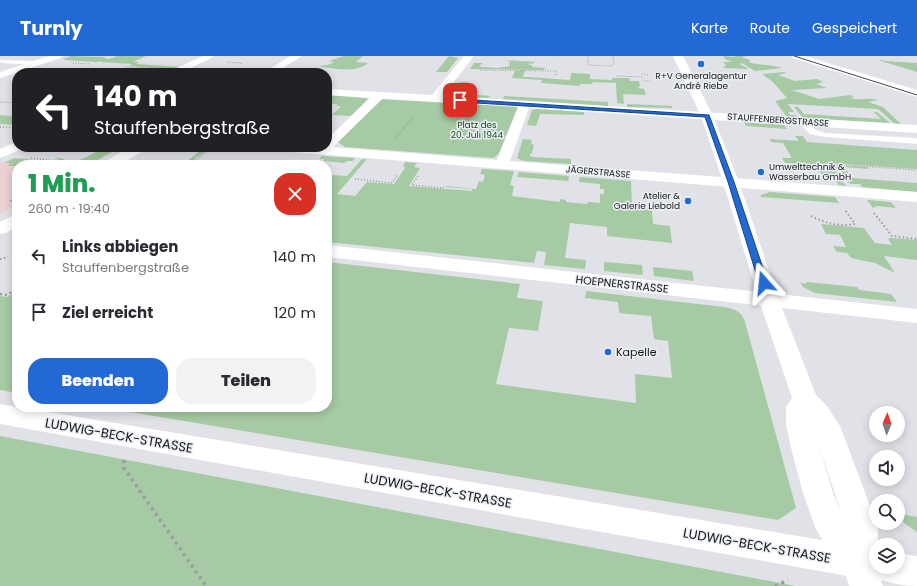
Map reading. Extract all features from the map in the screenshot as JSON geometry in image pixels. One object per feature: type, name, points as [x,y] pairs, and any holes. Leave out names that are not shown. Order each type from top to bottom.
[{"type":"street","points":[[22,68],[58,56]]},
{"type":"street","points":[[184,68],[210,56]]},
{"type":"street","points":[[276,68],[296,56]]},
{"type":"street","points":[[435,99],[469,56]]},
{"type":"street","points":[[678,56],[707,116],[731,182],[769,300],[805,399],[818,413],[826,426],[862,527],[862,547],[869,563]]},
{"type":"street","points":[[796,56],[917,94]]},
{"type":"street","points":[[0,75],[12,71]]},
{"type":"street","name":"STAUFFENBERGSTRASSE","points":[[332,92],[917,129]]},
{"type":"street","points":[[332,141],[380,95]]},
{"type":"street","points":[[502,164],[525,104]]},
{"type":"street","points":[[0,154],[12,148]]},
{"type":"street","name":"JÄGERSTRASSE","points":[[332,149],[502,164],[917,197]]},
{"type":"street","points":[[118,160],[131,152]]},
{"type":"street","points":[[0,229],[12,222]]},
{"type":"street","name":"HOEPNERSTRASSE","points":[[332,253],[917,316]]},
{"type":"street","name":"LUDWIG-BECK-STRASSE","points":[[0,414],[869,569]]},
{"type":"street","name":"LUDWIG-BECK-STRASSE","points":[[905,571],[917,572]]},
{"type":"lane","points":[[2,60],[38,63]]},
{"type":"lane","points":[[803,122],[813,132],[824,135],[917,141]]},
{"type":"path","points":[[588,56],[588,64],[611,66],[614,64],[613,57]]},
{"type":"path","points":[[613,63],[618,64]]},
{"type":"path","points":[[126,67],[139,68]]},
{"type":"path","points":[[474,70],[557,72],[556,75],[554,75]]},
{"type":"path","points":[[642,74],[649,75]]},
{"type":"path","points":[[616,76],[643,77]]},
{"type":"path","points":[[644,81],[651,81]]},
{"type":"path","points":[[0,102],[12,103]]},
{"type":"path","points":[[394,141],[416,113]]},
{"type":"path","points":[[457,144],[453,143],[468,117]]},
{"type":"path","points":[[0,126],[12,127]]},
{"type":"path","points":[[199,160],[198,158],[207,152]]},
{"type":"path","points":[[842,175],[833,164],[917,170]]},
{"type":"path","points":[[869,166],[872,169]]},
{"type":"path","points":[[355,179],[392,183],[399,173]]},
{"type":"path","points":[[418,174],[412,185],[443,188],[444,186]]},
{"type":"path","points":[[811,216],[825,223],[855,224],[844,208]]},
{"type":"path","points":[[872,211],[892,236],[917,239]]},
{"type":"path","points":[[0,259],[8,257]]},
{"type":"path","points":[[0,294],[7,295],[12,292]]},
{"type":"path","points":[[124,455],[124,468],[206,586]]},
{"type":"path","points":[[775,586],[791,579]]},
{"type":"shaded area","points":[[0,162],[12,163],[12,208],[0,214]]},
{"type":"green space","points":[[71,56],[106,57],[104,58],[109,59],[117,56],[146,56],[133,62],[139,62],[136,64],[180,67],[160,68],[129,66],[133,64],[63,59]]},
{"type":"green space","points":[[344,56],[363,56],[356,62],[368,63],[351,69],[320,67],[334,62],[329,61]]},
{"type":"green space","points":[[449,56],[458,58],[447,72],[436,72]]},
{"type":"green space","points":[[723,56],[748,56],[741,57],[750,60],[749,62],[782,68],[755,71],[742,63],[739,64],[749,69],[723,68],[726,65],[723,62],[732,62],[725,59]]},
{"type":"green space","points":[[878,59],[885,61],[917,63],[917,72],[881,61]]},
{"type":"green space","points":[[509,60],[555,63],[529,63],[532,67],[545,68],[544,70],[470,69],[474,63],[483,63],[479,66],[481,67],[498,68],[510,66],[509,63],[512,63],[509,62]]},
{"type":"green space","points":[[525,70],[523,77],[570,80],[571,73],[590,74],[590,79],[612,80],[612,78],[629,78],[630,81],[639,81],[640,87],[638,88],[644,89],[646,95],[623,94],[624,104],[617,103],[616,83],[593,82],[592,84],[580,84],[580,86],[541,83],[542,80],[512,78],[515,71]]},
{"type":"green space","points":[[786,73],[778,75],[795,81],[817,79],[823,82],[816,84],[827,88],[792,90],[819,99],[850,95],[854,97],[850,98],[854,99],[878,100],[868,102],[883,107],[901,124],[895,124],[878,109],[788,104],[794,112],[788,112],[790,115],[796,115],[798,118],[787,117],[775,101],[787,98],[773,82],[762,74]]},
{"type":"green space","points":[[460,82],[468,82],[461,92],[463,94],[491,96],[487,98],[455,96],[451,94]]},
{"type":"green space","points":[[332,95],[368,99],[351,116],[332,115],[341,106],[336,106],[337,104],[332,104]]},
{"type":"green space","points":[[504,96],[608,102],[608,106],[503,99]]},
{"type":"green space","name":"Platz des 20. Juli 1944","points":[[394,98],[518,107],[499,153],[494,158],[345,147],[338,142],[382,99]]},
{"type":"green space","points":[[627,104],[672,106],[672,108],[627,107]]},
{"type":"green space","points":[[794,107],[798,107],[804,114],[881,119],[874,112],[877,112],[890,123],[803,118]]},
{"type":"green space","points":[[532,110],[584,112],[584,115],[540,114],[536,126],[527,125]]},
{"type":"green space","points":[[0,115],[12,116],[12,125],[0,124]]},
{"type":"green space","points":[[744,122],[784,125],[787,129],[746,126]]},
{"type":"green space","points":[[795,136],[803,136],[807,142],[917,150],[917,169],[829,163],[841,178],[836,178],[838,181],[843,182],[846,186],[839,185],[835,180],[826,180],[815,165],[785,163],[782,158],[792,158],[783,143],[771,142],[770,139],[799,141]]},
{"type":"green space","points":[[523,139],[532,140],[531,144],[534,145],[532,153],[529,155],[532,157],[571,159],[571,164],[524,161],[517,158]]},
{"type":"green space","points":[[95,152],[112,152],[98,160],[78,160]]},
{"type":"green space","points":[[199,152],[205,152],[194,159],[198,160],[189,160]]},
{"type":"green space","points":[[322,156],[355,158],[353,161],[347,161],[344,163],[319,159]]},
{"type":"green space","points":[[14,158],[34,160],[12,160],[12,166],[7,166],[11,163],[4,163]]},
{"type":"green space","points":[[362,159],[367,159],[337,194],[355,196],[367,182],[394,184],[405,168],[403,166],[405,162],[417,163],[414,167],[420,168],[409,186],[472,191],[472,189],[446,186],[476,189],[479,181],[483,182],[485,175],[480,174],[482,169],[514,171],[510,185],[514,186],[512,196],[560,202],[560,199],[566,200],[566,202],[587,204],[588,202],[600,203],[600,194],[604,194],[604,189],[600,189],[600,184],[579,182],[580,177],[631,181],[632,208],[652,210],[653,224],[670,226],[672,243],[607,236],[607,227],[570,223],[565,258],[586,260],[585,269],[544,265],[546,252],[537,251],[534,263],[332,243],[332,175],[347,176]]},
{"type":"green space","points":[[836,165],[867,167],[869,169],[844,167],[852,178],[917,183],[917,192],[862,187],[860,184],[850,184]]},
{"type":"green space","points":[[519,172],[569,176],[568,181],[517,177]]},
{"type":"green space","points":[[770,192],[835,197],[839,203],[761,197],[761,195]]},
{"type":"green space","points":[[867,200],[891,202],[896,208],[877,206],[873,208]]},
{"type":"green space","points":[[821,224],[864,228],[875,243],[892,245],[888,239],[891,238],[917,240],[917,260],[884,256],[895,273],[875,263],[851,258],[847,253],[837,252],[833,246],[846,247],[840,235],[826,234]]},
{"type":"green space","points":[[604,262],[642,265],[643,275],[604,271]]},
{"type":"green space","points":[[332,263],[520,284],[517,298],[543,301],[538,331],[509,328],[496,384],[636,403],[635,374],[672,378],[668,341],[654,339],[651,316],[619,313],[618,302],[585,298],[586,291],[724,307],[737,311],[744,318],[796,508],[778,520],[130,412],[332,412]]},
{"type":"green space","points":[[653,267],[692,271],[694,281],[654,276]]},
{"type":"green space","points":[[800,282],[804,284],[807,282],[857,287],[859,290],[891,294],[897,302],[815,293],[803,287]]},
{"type":"green space","points":[[12,294],[12,392],[0,390],[0,296],[7,297]]},
{"type":"green space","points":[[0,436],[796,586],[0,586]]},
{"type":"green space","points":[[905,515],[917,517],[917,532],[905,524]]},
{"type":"tram line","points":[[794,56],[917,95]]},
{"type":"place","name":"R+V Generalagentur André Riebe","points":[[701,64]]},
{"type":"place","name":"Umwelttechnik & Wasserbau GmbH","points":[[761,172]]},
{"type":"place","name":"Atelier & Galerie Liebold","points":[[688,201]]},
{"type":"place","name":"Kapelle","points":[[608,352]]},
{"type":"route","points":[[460,100],[707,116],[731,182],[764,283]]}]
